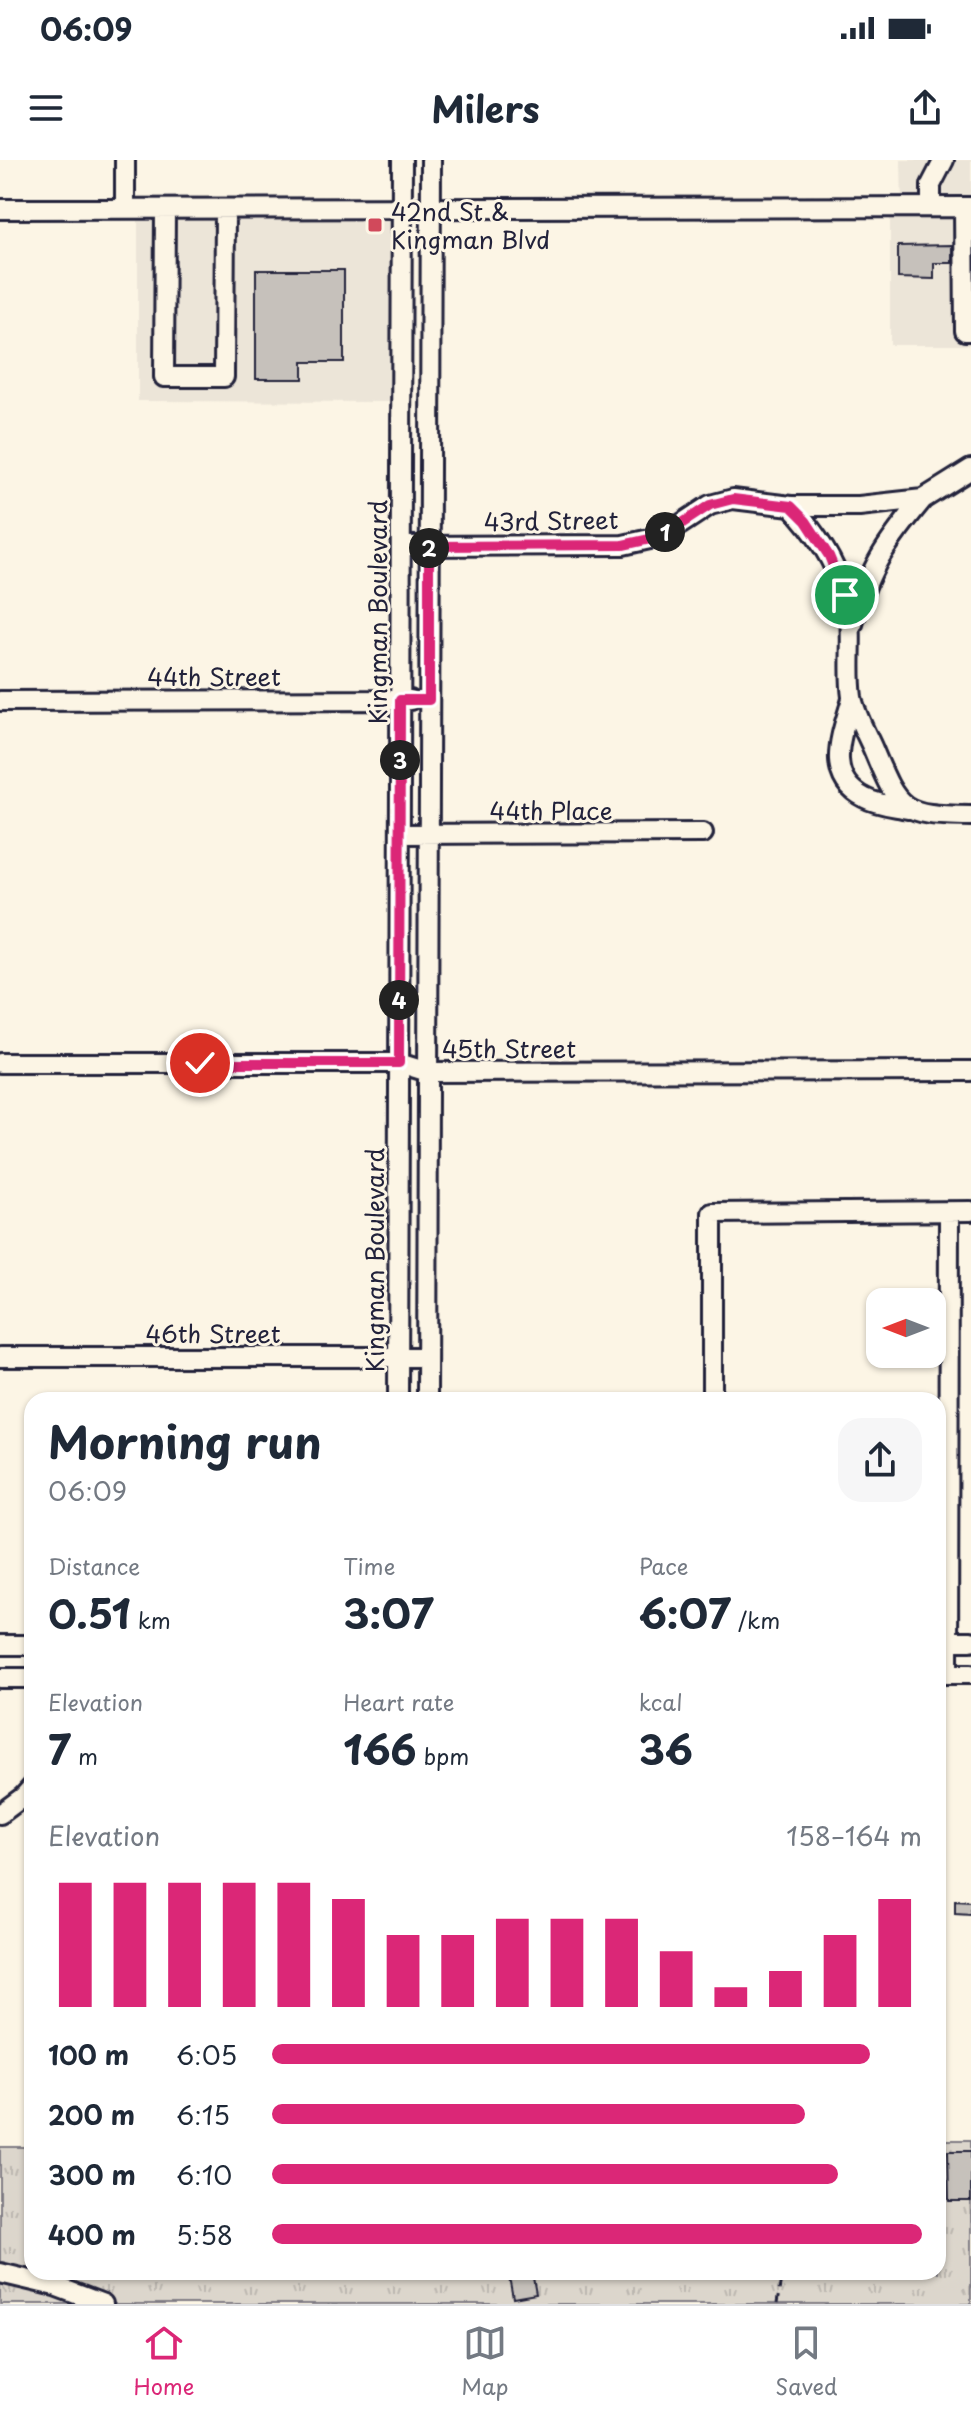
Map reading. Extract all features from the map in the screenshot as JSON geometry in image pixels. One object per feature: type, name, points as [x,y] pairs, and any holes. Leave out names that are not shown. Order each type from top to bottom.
[{"type":"street","points":[[125,160],[125,209]]},
{"type":"street","name":"Kingman Boulevard","points":[[398,1392],[402,160]]},
{"type":"street","points":[[427,1392],[431,160]]},
{"type":"street","points":[[931,207],[931,185],[944,160]]},
{"type":"street","points":[[0,209],[968,207],[965,331],[971,331]]},
{"type":"street","points":[[165,209],[164,377],[224,377],[225,209]]},
{"type":"street","name":"43rd Street","points":[[401,546],[623,545],[650,539],[675,528],[710,505],[733,499],[791,506],[859,506],[923,499],[971,469]]},
{"type":"street","points":[[852,626],[875,562],[923,499]]},
{"type":"street","points":[[791,506],[806,521],[829,556],[845,595],[852,626],[852,699],[837,755],[841,774],[852,790],[868,800],[926,815],[971,816]]},
{"type":"street","points":[[852,699],[890,791],[914,811]]},
{"type":"street","name":"44th Street","points":[[0,701],[429,700]]},
{"type":"street","name":"44th Place","points":[[400,834],[703,833]]},
{"type":"street","name":"45th Street","points":[[0,1063],[399,1063],[428,1072],[971,1071]]},
{"type":"street","points":[[712,1392],[712,1213],[971,1211]]},
{"type":"street","points":[[946,1426],[949,1212]]},
{"type":"street","name":"46th Street","points":[[0,1357],[427,1357]]},
{"type":"street","points":[[946,1641],[971,1641]]},
{"type":"street","points":[[0,1645],[24,1645]]},
{"type":"street","points":[[946,1674],[971,1674]]},
{"type":"street","points":[[0,1678],[24,1678]]},
{"type":"street","points":[[0,1814],[24,1796]]},
{"type":"street","points":[[0,2273],[24,2279]]},
{"type":"street","points":[[30,2280],[103,2304]]},
{"type":"path","points":[[777,2304],[781,2280]]},
{"type":"shaded area","points":[[901,160],[971,160],[971,345],[890,345],[890,207],[902,207]]},
{"type":"shaded area","points":[[402,208],[401,402],[138,401],[138,209]]},
{"type":"green space","points":[[946,2140],[971,2140],[971,2304],[0,2304],[0,2147],[24,2147],[24,2280],[946,2280]]},
{"type":"building","points":[[952,245],[952,263],[934,263],[934,279],[898,278],[898,246]]},
{"type":"building","points":[[256,270],[344,270],[344,362],[303,362],[303,379],[256,379]]},
{"type":"building","points":[[955,1900],[971,1901],[971,1914],[955,1913]]},
{"type":"building","points":[[948,2151],[971,2151],[971,2201],[949,2201]]},
{"type":"building","points":[[510,2280],[533,2280],[536,2294],[513,2298]]},
{"type":"place","name":"42nd St & Kingman Blvd","points":[[375,225]]},
{"type":"route","points":[[200,1063],[399,1063],[400,700],[429,700],[429,546],[623,545],[650,539],[675,528],[710,505],[733,499],[749,499],[791,506],[806,521],[829,556],[845,595]]}]
